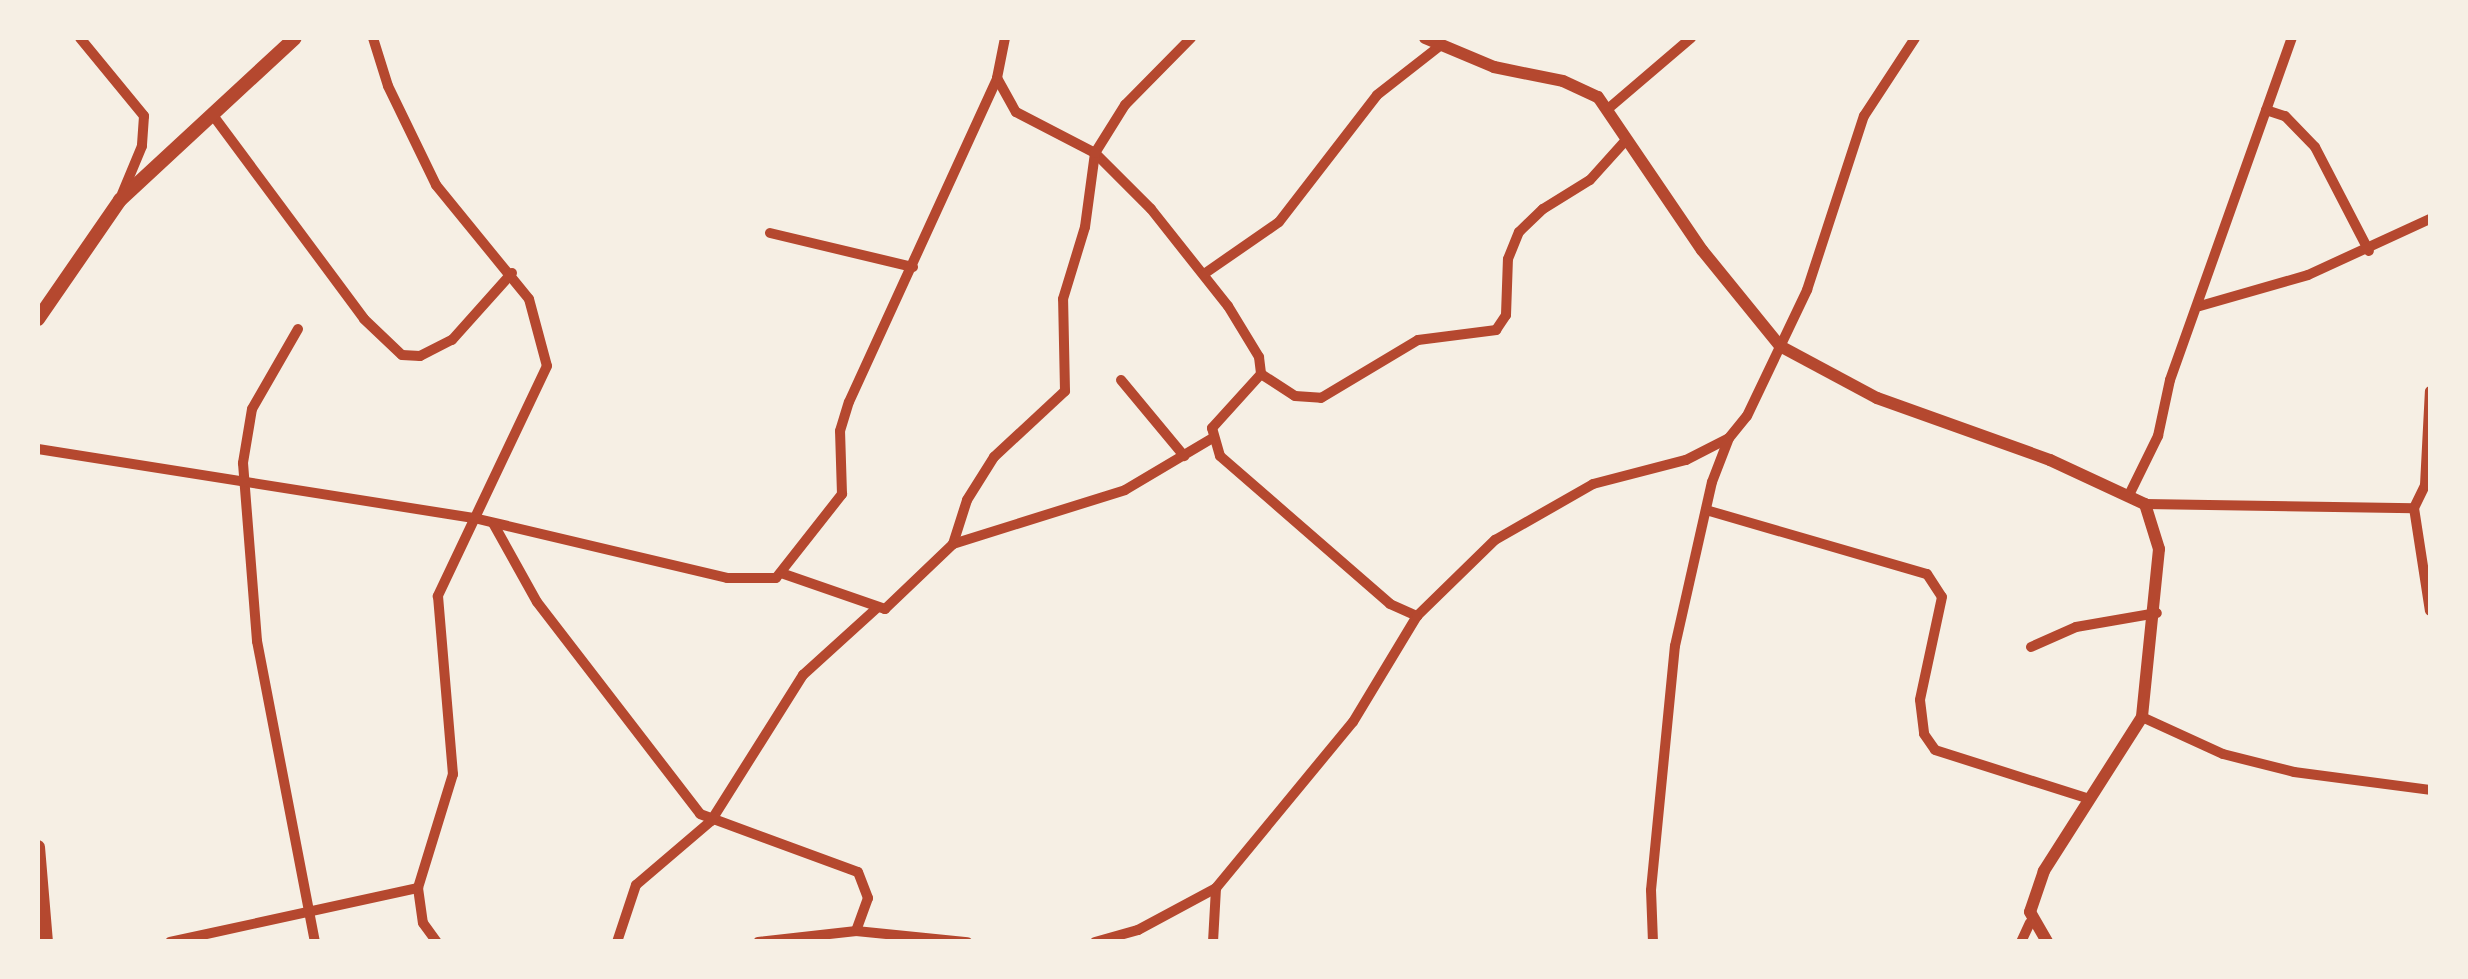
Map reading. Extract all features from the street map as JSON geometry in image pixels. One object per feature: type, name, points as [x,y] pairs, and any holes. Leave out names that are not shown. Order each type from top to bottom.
[{"type":"main road","points":[[38,320],[120,200],[295,38]]},
{"type":"main road","points":[[38,848],[46,942]]},
{"type":"street","points":[[80,38],[144,116],[142,146],[120,200]]},
{"type":"street","points":[[373,38],[388,86],[436,185],[512,273],[538,319],[547,366],[474,518],[436,610],[453,774],[418,888],[423,923],[437,942]]},
{"type":"street","points":[[784,574],[842,494],[840,431],[850,402],[997,78],[1004,38]]},
{"type":"street","points":[[38,449],[474,518],[727,578],[753,582],[784,574],[878,607],[894,605],[953,544],[967,500],[994,457],[1065,390],[1063,299],[1084,227],[1095,154],[1126,105],[1191,38]]},
{"type":"street","points":[[1425,38],[1514,73],[1584,88],[1608,108],[1626,140],[1780,346],[1877,398],[2130,494],[2145,504],[2414,508]]},
{"type":"street","points":[[1608,108],[1691,38]]},
{"type":"street","points":[[1653,942],[1651,890],[1675,646],[1706,510],[1729,438],[1747,416],[1807,290],[1864,116],[1914,38]]},
{"type":"street","points":[[2130,494],[2158,436],[2170,380],[2200,306],[2292,38]]},
{"type":"street","points":[[1204,274],[1278,222],[1377,95],[1440,45]]},
{"type":"street","points":[[997,78],[1004,98],[1033,126],[1095,154],[1204,274],[1259,356],[1261,374]]},
{"type":"street","points":[[2266,110],[2285,116],[2315,146],[2369,250]]},
{"type":"street","points":[[212,114],[364,319],[402,355],[420,356],[452,340],[512,273]]},
{"type":"street","points":[[1261,374],[1295,396],[1321,398],[1418,340],[1496,330],[1506,315],[1508,259],[1519,232],[1543,208],[1590,180],[1626,140]]},
{"type":"street","points":[[2200,306],[2369,250],[2430,220]]},
{"type":"street","points":[[770,232],[914,266]]},
{"type":"street","points":[[298,330],[252,409],[244,484],[256,641],[315,942]]},
{"type":"street","points":[[953,544],[1084,507],[1184,456],[1210,440],[1224,408],[1261,374]]},
{"type":"street","points":[[1121,380],[1184,456]]},
{"type":"street","points":[[2430,391],[2425,484],[2414,508],[2430,611]]},
{"type":"street","points":[[1096,942],[1138,930],[1216,888],[1353,722],[1417,616],[1496,540],[1538,512],[1594,484],[1686,460],[1729,438]]},
{"type":"street","points":[[1210,440],[1249,488],[1390,604],[1417,616]]},
{"type":"street","points":[[2020,942],[2044,872],[2086,798],[2142,717],[2157,613],[2160,549],[2145,504]]},
{"type":"street","points":[[1706,510],[1927,574],[1942,596],[1920,700],[1924,734],[1935,750],[2086,798]]},
{"type":"street","points":[[493,522],[537,602],[700,814],[711,822],[858,872],[868,898],[856,931]]},
{"type":"street","points":[[691,834],[711,822],[802,674],[878,607]]},
{"type":"street","points":[[2031,648],[2076,628],[2157,613]]},
{"type":"street","points":[[2142,717],[2258,763],[2430,790]]},
{"type":"street","points":[[617,942],[636,885],[665,867],[691,834],[700,814]]},
{"type":"street","points":[[170,942],[219,938],[310,912],[418,888]]},
{"type":"street","points":[[1213,942],[1216,888]]},
{"type":"street","points":[[2030,922],[2047,942]]},
{"type":"street","points":[[758,942],[856,931],[968,942]]}]
